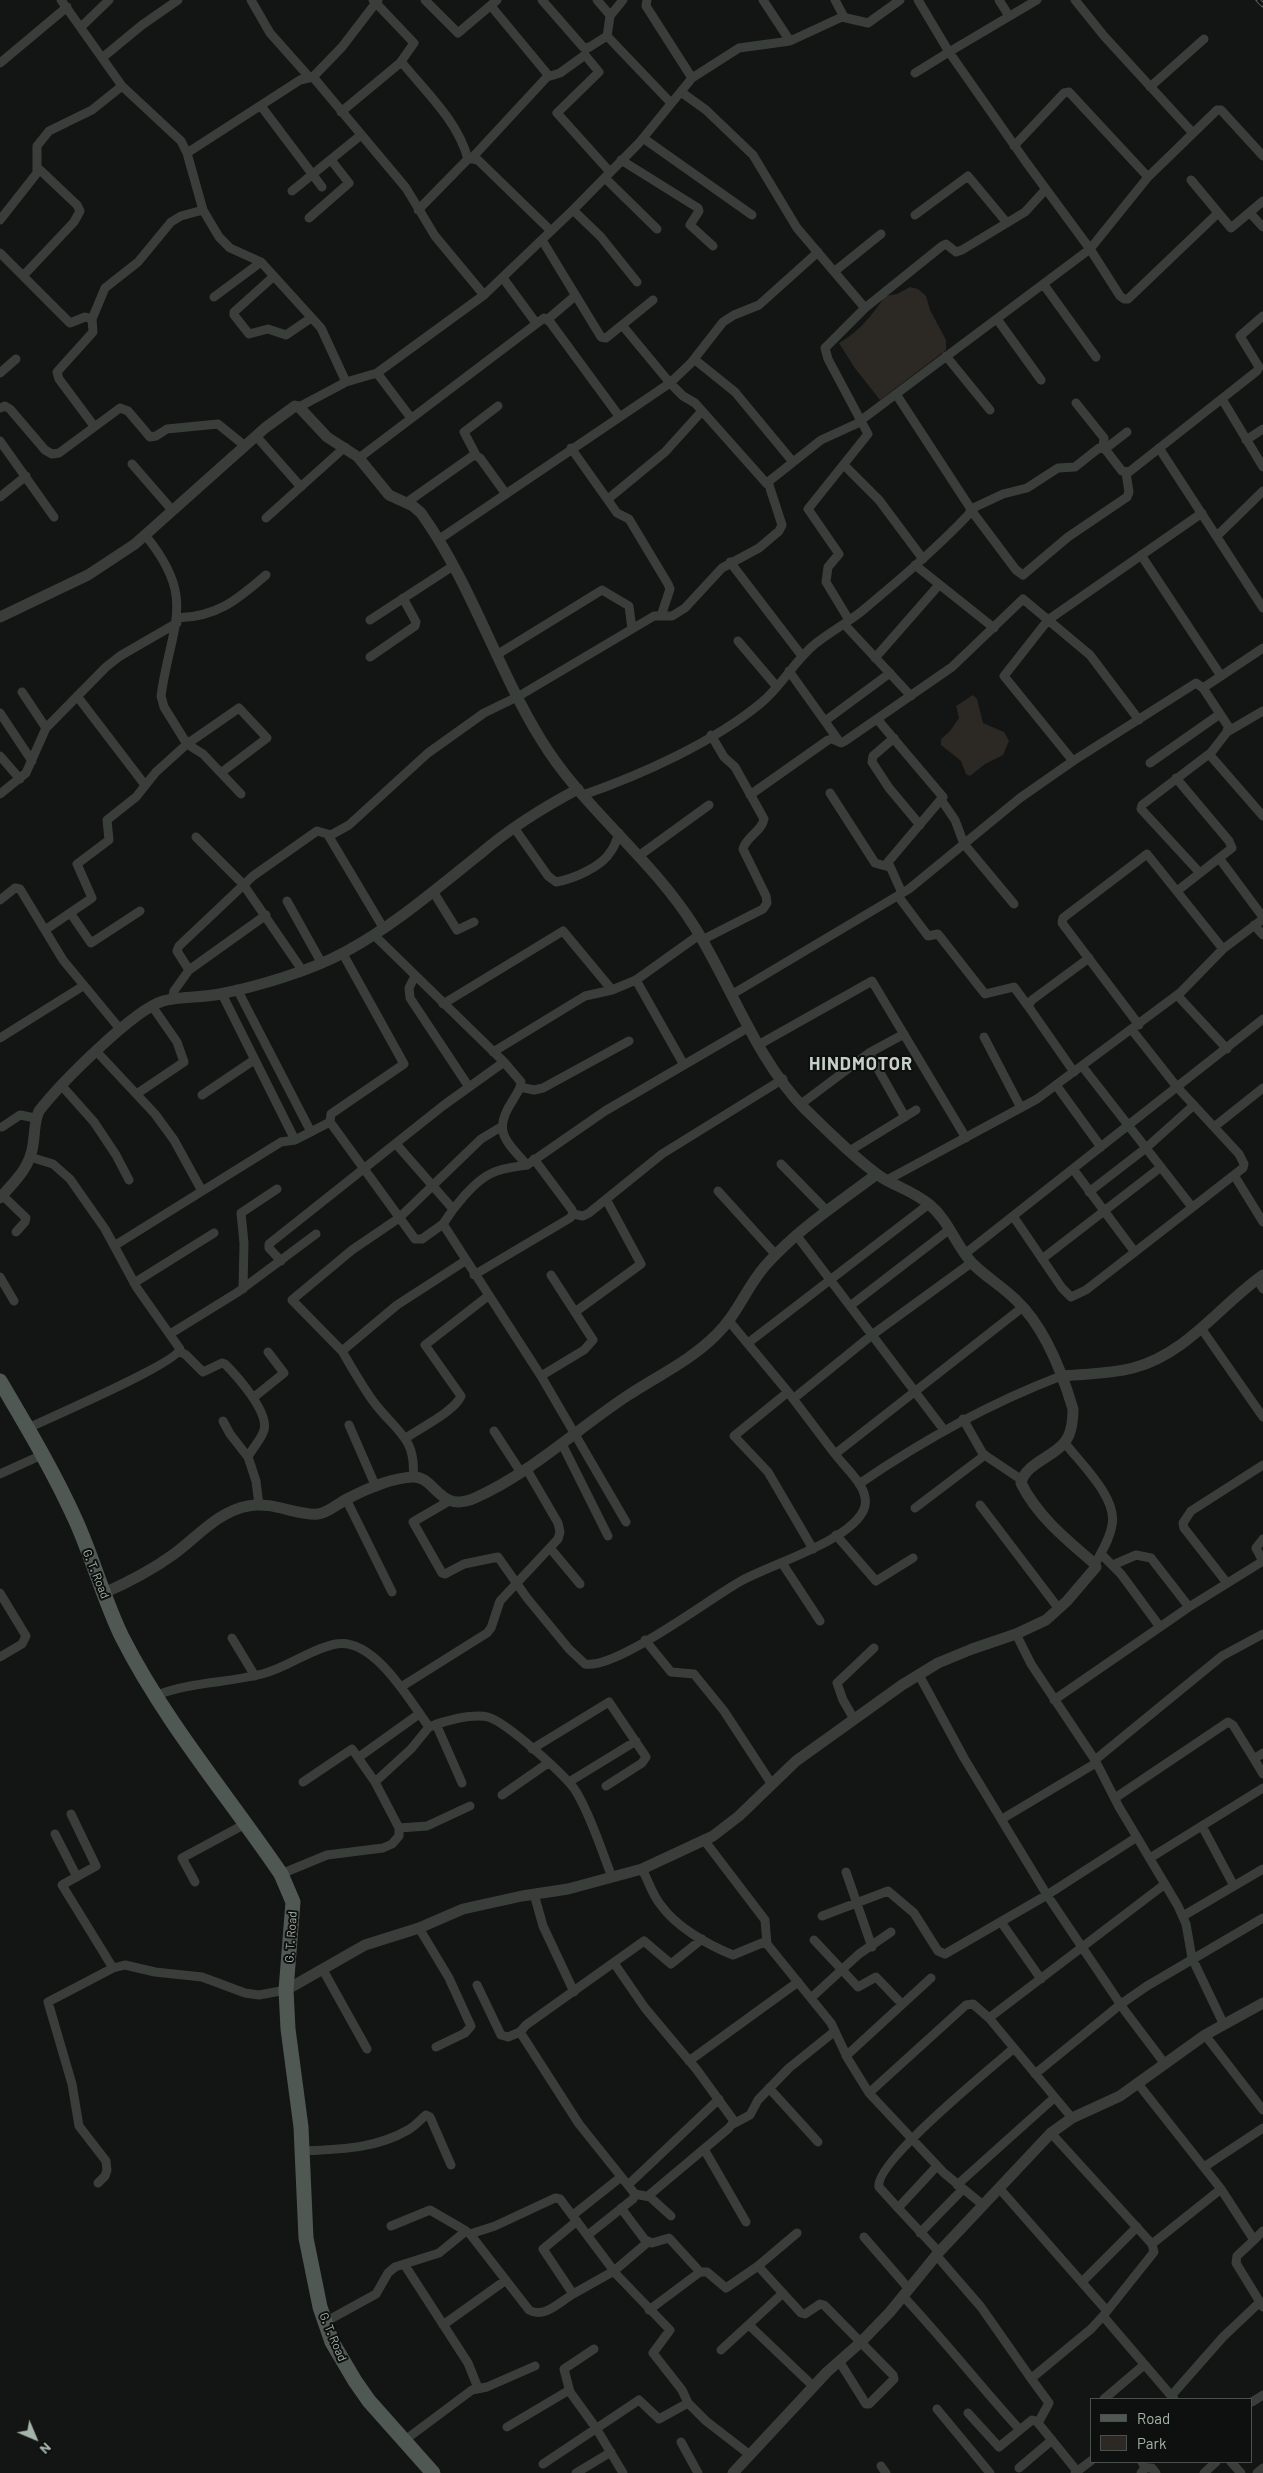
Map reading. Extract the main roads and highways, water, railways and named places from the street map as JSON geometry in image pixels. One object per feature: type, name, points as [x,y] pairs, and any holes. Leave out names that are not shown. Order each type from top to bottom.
[{"type":"main road","name":"G. T. Road","points":[[0,1381],[44,1454],[76,1522],[122,1637],[186,1742],[247,1823],[281,1874],[293,1902],[286,1990],[288,2029],[303,2151],[306,2238],[325,2322],[343,2363],[355,2381],[433,2473]]},
{"type":"railway","points":[[1258,0],[1263,5]]},
{"type":"district","name":"HINDMOTOR","points":[[861,1064]]}]
